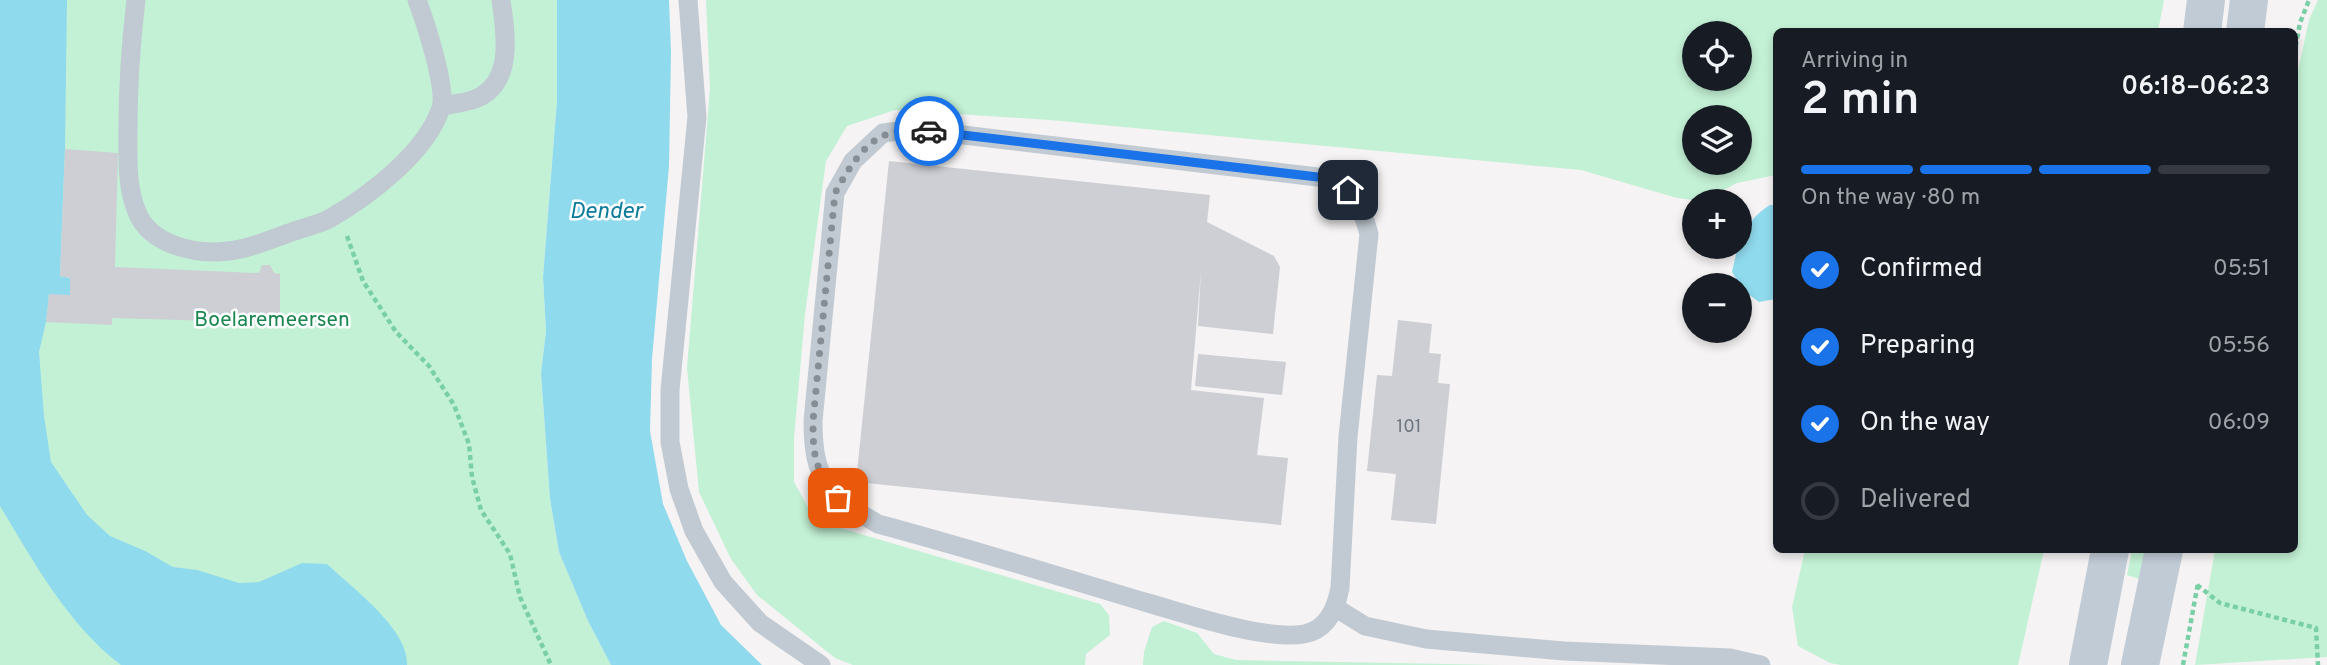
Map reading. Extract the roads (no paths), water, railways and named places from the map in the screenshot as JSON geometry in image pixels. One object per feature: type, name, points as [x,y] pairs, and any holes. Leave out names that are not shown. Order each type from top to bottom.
[{"type":"main road","points":[[2202,28],[2206,0]]},
{"type":"main road","points":[[2246,28],[2249,0]]},
{"type":"main road","points":[[2088,665],[2109,553]]},
{"type":"main road","points":[[2140,665],[2163,553]]},
{"type":"lane","points":[[136,0],[131,44],[128,170],[137,212],[158,239],[204,251],[228,251],[253,245],[328,220],[379,185],[411,155],[432,126],[442,106],[440,82],[417,0]]},
{"type":"lane","points":[[442,106],[476,99],[498,83],[505,60],[501,0]]},
{"type":"lane","points":[[688,0],[697,117],[670,390],[670,442],[679,489],[694,531],[723,582],[760,623],[821,665]]},
{"type":"lane","points":[[913,129],[1326,178],[1348,190],[1362,209],[1369,234],[1348,437],[1340,588],[1336,608],[1324,625],[1306,634],[1283,636],[1256,631],[1199,618],[878,524],[838,498],[821,478],[813,451],[813,421],[835,193],[853,161],[883,133],[913,129]]},
{"type":"lane","points":[[1336,608],[1365,625],[1426,639],[1564,651],[1730,658],[1762,665]]},
{"type":"water","points":[[0,0],[67,0],[60,276],[70,278],[70,295],[49,295],[39,352],[51,462],[87,515],[110,536],[173,567],[197,570],[239,583],[259,582],[302,563],[327,564],[389,624],[399,637],[407,665],[121,665],[102,649],[68,612],[26,549],[0,506]]},
{"type":"water","name":"Dender","points":[[557,0],[669,0],[669,166],[652,359],[650,431],[663,504],[687,561],[721,625],[762,665],[611,665],[588,621],[559,552],[550,499],[541,373],[546,331],[543,277],[557,100]]},
{"type":"water","points":[[1773,205],[1773,300],[1759,302],[1752,297],[1752,273],[1732,272],[1736,259],[1752,259],[1754,219]]},
{"type":"park label","name":"Boelaremeersen","points":[[272,320]]}]
